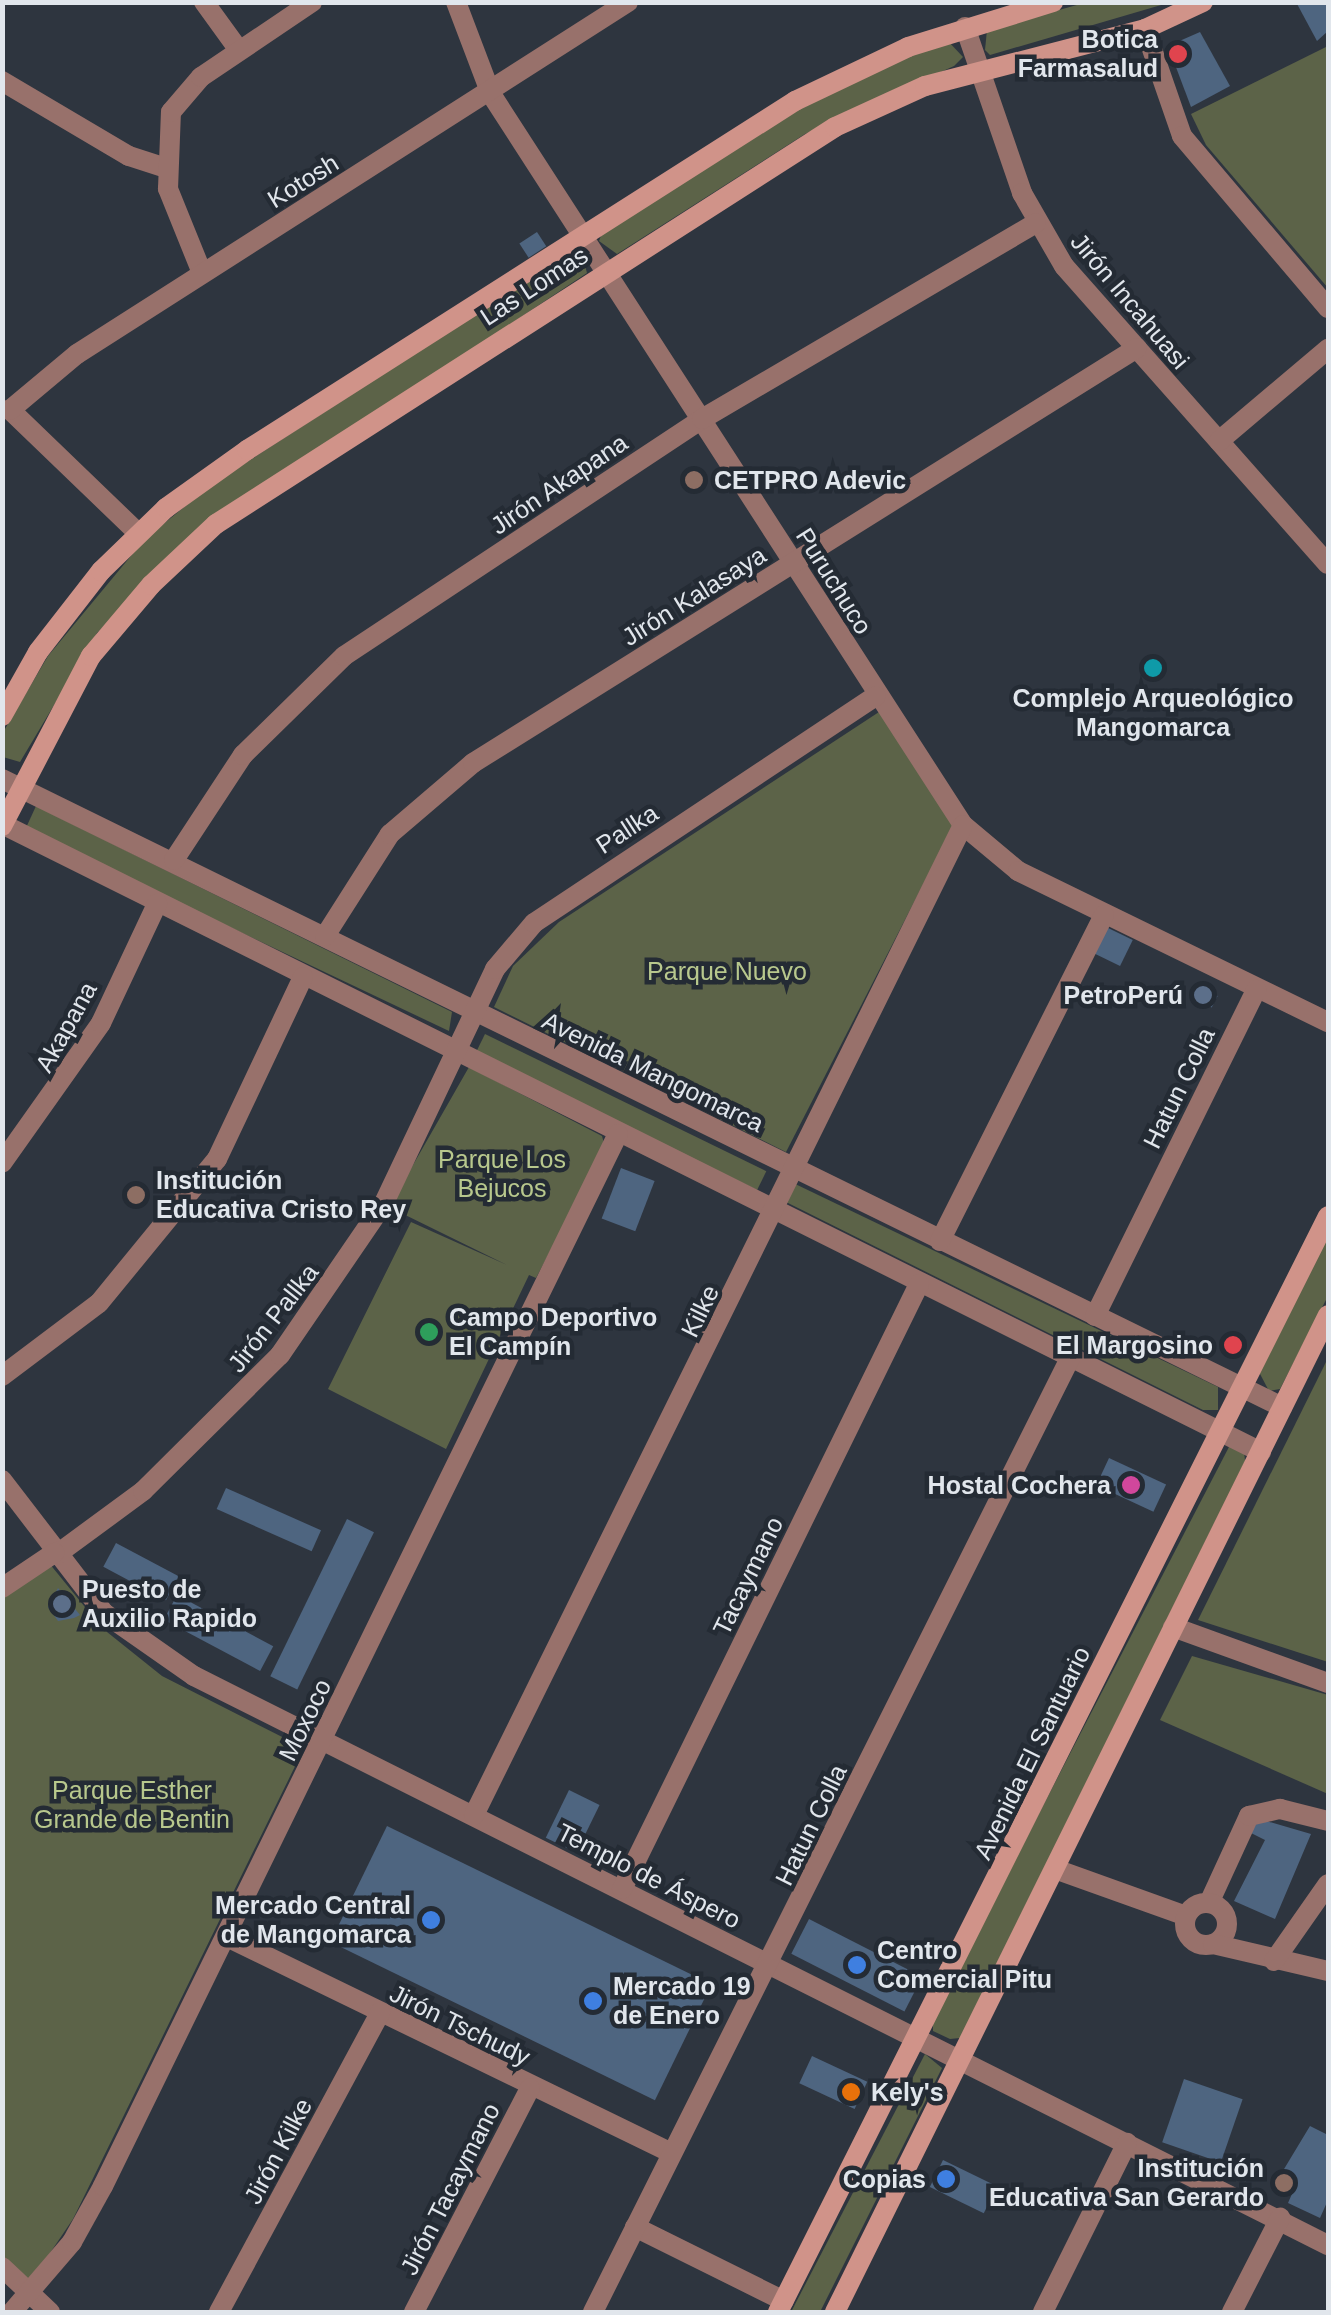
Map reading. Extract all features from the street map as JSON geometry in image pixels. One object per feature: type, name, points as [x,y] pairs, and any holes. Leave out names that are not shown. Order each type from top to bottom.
[{"type":"street","points":[[204,2],[238,49]]},
{"type":"street","points":[[202,273],[178,227],[166,168],[172,112],[182,94],[238,49],[312,2]]},
{"type":"street","name":"Puruchuco","points":[[456,2],[491,94],[876,696],[963,825],[1018,870],[1328,1022]]},
{"type":"street","name":"Kotosh","points":[[138,533],[10,410],[78,354],[491,94],[628,2]]},
{"type":"street","name":"Las Lomas","points":[[2,716],[65,615],[138,533],[247,450],[795,101],[965,27],[1053,2]]},
{"type":"street","name":"Las Lomas","points":[[3,825],[12,783],[91,656],[150,584],[216,524],[606,270],[835,128],[980,72],[1145,30],[1203,2]]},
{"type":"street","name":"Jirón Incahuasi","points":[[965,27],[1036,223],[1136,348],[1328,564]]},
{"type":"street","points":[[1145,30],[1182,136],[1328,308]]},
{"type":"street","points":[[2,81],[129,156],[166,168]]},
{"type":"street","name":"Jirón Akapana","points":[[174,860],[243,755],[344,656],[702,419],[1036,223]]},
{"type":"street","name":"Jirón Kalasaya","points":[[324,936],[367,864],[414,808],[1136,348]]},
{"type":"street","points":[[1219,441],[1328,349]]},
{"type":"street","name":"Pallka","points":[[457,1054],[495,969],[534,922],[876,696]]},
{"type":"street","name":"Avenida Mangomarca","points":[[12,783],[174,860],[474,1014],[1282,1407]]},
{"type":"street","points":[[3,825],[1260,1452]]},
{"type":"street","name":"Kilke","points":[[474,1815],[796,1170],[963,825]]},
{"type":"street","name":"Akapana","points":[[2,1163],[84,1052],[157,904]]},
{"type":"street","points":[[940,1241],[1104,915]]},
{"type":"street","points":[[2,1376],[99,1303],[217,1159],[304,977]]},
{"type":"street","name":"Hatun Colla","points":[[1094,1316],[1256,990]]},
{"type":"street","name":"Jirón Pallka","points":[[55,1554],[194,1446],[280,1355],[384,1202],[457,1054]]},
{"type":"street","name":"Moxoco","points":[[12,2312],[30,2294],[85,2218],[229,1938],[618,1134]]},
{"type":"street","name":"Avenida El Santuario","points":[[781,2307],[1328,1216]]},
{"type":"street","name":"Tacaymano","points":[[622,1889],[919,1284]]},
{"type":"street","points":[[835,2312],[1328,1315]]},
{"type":"street","name":"Hatun Colla","points":[[593,2312],[1070,1358]]},
{"type":"street","name":"Templo de Áspero","points":[[2,1480],[55,1554],[144,1647],[1328,2245]]},
{"type":"street","points":[[2,1588],[55,1554]]},
{"type":"street","points":[[1173,1627],[1328,1683]]},
{"type":"street","points":[[1186,1919],[1209,1903],[1250,1816],[1280,1808],[1328,1821]]},
{"type":"street","points":[[1055,1869],[1186,1919]]},
{"type":"street","points":[[1274,1961],[1328,1884]]},
{"type":"street","points":[[1209,1903],[1227,1922],[1213,1944]]},
{"type":"street","points":[[1186,1919],[1193,1941],[1328,1971]]},
{"type":"street","name":"Jirón Tschudy","points":[[229,1938],[530,2088],[672,2153]]},
{"type":"street","name":"Jirón Kilke","points":[[219,2312],[380,2013]]},
{"type":"street","name":"Jirón Tacaymano","points":[[414,2312],[530,2088]]},
{"type":"street","points":[[1042,2312],[1127,2144]]},
{"type":"street","points":[[1232,2312],[1280,2218]]},
{"type":"street","points":[[635,2227],[781,2307]]},
{"type":"street","points":[[2,2268],[50,2312]]},
{"type":"green space","points":[[1084,3],[1168,3],[990,55],[985,50],[987,30]]},
{"type":"green space","points":[[948,41],[963,57],[954,66],[805,134],[617,254],[599,241],[603,230],[753,136],[855,78]]},
{"type":"green space","points":[[1328,46],[1328,288],[1206,145],[1191,114]]},
{"type":"green space","points":[[572,252],[582,254],[587,273],[190,537],[97,633],[20,762],[3,757],[2,734],[48,656],[145,539],[210,486]]},
{"type":"green space","name":"Parque Nuevo","points":[[879,712],[954,824],[786,1152],[494,1007],[513,966],[559,922]]},
{"type":"green space","points":[[36,806],[452,1012],[449,1031],[25,830]]},
{"type":"green space","points":[[485,1034],[766,1171],[757,1190],[476,1053]]},
{"type":"green space","name":"Parque Los Bejucos","points":[[469,1067],[602,1136],[605,1147],[536,1278],[529,1275],[446,1449],[328,1389],[411,1222],[507,1265],[389,1207]]},
{"type":"green space","points":[[789,1181],[1218,1387],[1218,1410],[1203,1410],[786,1202]]},
{"type":"green space","points":[[1328,1233],[1328,1296],[1280,1389],[1269,1391],[1259,1372]]},
{"type":"green space","points":[[1328,1358],[1328,1662],[1198,1620]]},
{"type":"green space","points":[[1230,1445],[1244,1451],[1245,1461],[960,2038],[950,2039],[933,2031],[933,2018]]},
{"type":"green space","name":"Parque Esther Grande de Bentin","points":[[49,1563],[102,1628],[162,1676],[304,1748],[73,2219],[31,2281],[2,2255],[2,1597]]},
{"type":"green space","points":[[1192,1656],[1328,1695],[1328,1794],[1160,1720]]},
{"type":"green space","points":[[925,2054],[942,2068],[820,2312],[791,2312]]},
{"type":"building","points":[[1296,2],[1328,2],[1328,31],[1317,41]]},
{"type":"building","points":[[1200,32],[1230,86],[1191,107],[1168,46]]},
{"type":"building","points":[[537,232],[546,246],[529,258],[519,243]]},
{"type":"building","points":[[1104,926],[1133,940],[1120,966],[1091,952]]},
{"type":"building","points":[[1198,986],[1218,996],[1212,1008],[1192,998]]},
{"type":"building","points":[[621,1168],[655,1181],[635,1231],[602,1218]]},
{"type":"building","name":"Hostal Cochera","points":[[1109,1458],[1166,1485],[1153,1512],[1096,1485]]},
{"type":"building","points":[[226,1488],[321,1530],[312,1551],[217,1509]]},
{"type":"building","points":[[347,1519],[374,1532],[297,1689],[270,1676]]},
{"type":"building","points":[[116,1543],[179,1576],[166,1600],[103,1567]]},
{"type":"building","name":"Puesto de Auxilio Rapido","points":[[58,1588],[80,1615],[58,1621],[48,1607]]},
{"type":"building","points":[[177,1595],[273,1646],[260,1671],[164,1620]]},
{"type":"building","points":[[569,1790],[600,1805],[576,1853],[546,1838]]},
{"type":"building","points":[[1256,1818],[1311,1834],[1275,1919],[1234,1901],[1265,1840],[1247,1831]]},
{"type":"building","points":[[387,1826],[711,1984],[655,2100],[330,1942]]},
{"type":"building","name":"Centro Comercial Pitu","points":[[809,1919],[922,1977],[904,2011],[791,1954]]},
{"type":"building","points":[[812,2056],[867,2082],[855,2109],[799,2083]]},
{"type":"building","points":[[1184,2079],[1243,2099],[1221,2163],[1162,2142]]},
{"type":"building","points":[[1310,2126],[1328,2135],[1328,2200],[1320,2218],[1288,2203],[1295,2187],[1278,2179]]},
{"type":"building","points":[[943,2160],[997,2186],[984,2213],[930,2187]]},
{"type":"place","name":"Botica Farmasalud","points":[[1178,54]]},
{"type":"place","name":"CETPRO Adevic","points":[[694,480]]},
{"type":"place","name":"Complejo Arqueológico Mangomarca","points":[[1153,668]]},
{"type":"place","name":"PetroPerú","points":[[1203,995]]},
{"type":"place","name":"Institución Educativa Cristo Rey","points":[[136,1195]]},
{"type":"place","name":"Campo Deportivo El Campín","points":[[429,1332]]},
{"type":"place","name":"El Margosino","points":[[1233,1345]]},
{"type":"place","name":"Hostal Cochera","points":[[1131,1485]]},
{"type":"place","name":"Puesto de Auxilio Rapido","points":[[62,1604]]},
{"type":"place","name":"Mercado Central de Mangomarca","points":[[431,1920]]},
{"type":"place","name":"Centro Comercial Pitu","points":[[857,1965]]},
{"type":"place","name":"Mercado 19 de Enero","points":[[593,2001]]},
{"type":"place","name":"Kely's","points":[[851,2092]]},
{"type":"place","name":"Copias","points":[[946,2179]]},
{"type":"place","name":"Institución Educativa San Gerardo","points":[[1284,2183]]}]
